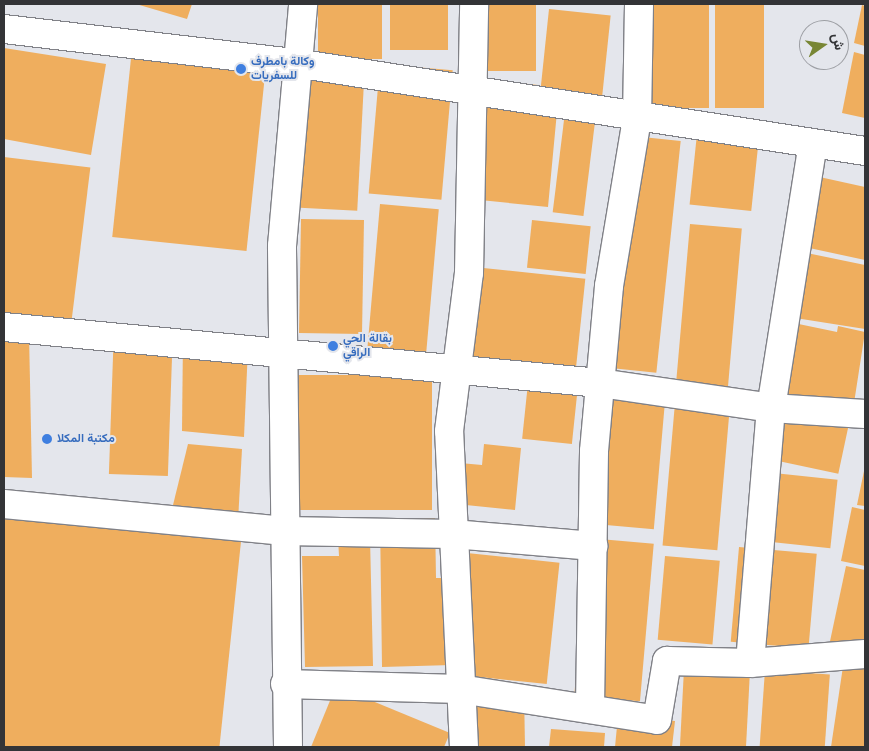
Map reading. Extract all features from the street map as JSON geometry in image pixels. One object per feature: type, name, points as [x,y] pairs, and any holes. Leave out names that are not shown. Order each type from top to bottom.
[{"type":"street","points":[[288,747],[285,684],[282,246],[294,63],[303,4]]},
{"type":"street","points":[[464,747],[449,431],[469,273],[474,4]]},
{"type":"street","points":[[590,707],[592,546],[600,383],[608,286],[637,119],[638,4]]},
{"type":"street","points":[[4,29],[294,63],[473,90],[637,119],[865,151]]},
{"type":"street","points":[[750,663],[771,408],[814,143]]},
{"type":"street","points":[[4,327],[600,383],[771,408],[865,414]]},
{"type":"street","points":[[4,504],[285,531],[453,534],[592,546]]},
{"type":"street","points":[[285,684],[460,689],[590,707],[657,720],[667,661],[750,663],[865,654]]},
{"type":"building","points":[[136,4],[192,4],[187,19]]},
{"type":"building","points":[[318,4],[382,4],[382,59],[318,59]]},
{"type":"building","points":[[390,4],[448,4],[448,50],[390,50]]},
{"type":"building","points":[[477,4],[536,4],[536,71],[477,71]]},
{"type":"building","points":[[630,4],[709,4],[709,108],[630,108]]},
{"type":"building","points":[[715,4],[764,4],[764,108],[715,108]]},
{"type":"building","points":[[862,5],[865,6],[865,46],[854,43]]},
{"type":"building","points":[[549,9],[611,15],[602,99],[540,93]]},
{"type":"building","points":[[4,48],[106,64],[91,155],[4,139]]},
{"type":"building","points":[[132,49],[266,63],[247,251],[112,237]]},
{"type":"building","points":[[854,52],[865,55],[865,118],[842,113]]},
{"type":"building","points":[[380,64],[453,70],[441,200],[369,194]]},
{"type":"building","points":[[472,78],[538,85],[537,99],[558,101],[548,207],[460,198]]},
{"type":"building","points":[[307,80],[364,83],[357,211],[300,208]]},
{"type":"building","points":[[565,112],[596,116],[583,216],[553,212]]},
{"type":"building","points":[[699,115],[761,121],[751,211],[690,205]]},
{"type":"building","points":[[623,135],[681,141],[656,373],[599,367]]},
{"type":"building","points":[[4,157],[90,168],[71,326],[4,318]]},
{"type":"building","points":[[815,176],[865,187],[865,260],[800,246]]},
{"type":"building","points":[[380,204],[439,209],[425,367],[366,361]]},
{"type":"building","points":[[301,219],[364,220],[362,334],[299,333]]},
{"type":"building","points":[[532,220],[591,226],[586,274],[527,268]]},
{"type":"building","points":[[690,224],[742,229],[727,395],[675,390]]},
{"type":"building","points":[[802,252],[865,265],[865,329],[789,317]]},
{"type":"building","points":[[464,266],[585,279],[575,379],[453,366]]},
{"type":"building","points":[[789,322],[837,332],[838,326],[865,332],[852,416],[773,400]]},
{"type":"building","points":[[114,328],[173,330],[168,476],[109,474]]},
{"type":"building","points":[[4,330],[29,334],[32,478],[4,477]]},
{"type":"building","points":[[183,337],[248,348],[244,437],[182,431]]},
{"type":"building","points":[[298,375],[432,375],[432,510],[298,510]]},
{"type":"building","points":[[528,383],[578,388],[572,444],[522,439]]},
{"type":"building","points":[[601,387],[666,393],[654,529],[589,523]]},
{"type":"building","points":[[675,403],[730,408],[717,550],[663,545]]},
{"type":"building","points":[[774,406],[849,422],[838,474],[763,458]]},
{"type":"building","points":[[188,444],[242,449],[238,521],[173,505]]},
{"type":"building","points":[[484,444],[521,448],[515,510],[456,504],[460,463],[482,465]]},
{"type":"building","points":[[755,471],[838,480],[830,548],[748,540]]},
{"type":"building","points":[[865,471],[865,506],[857,505]]},
{"type":"building","points":[[852,507],[865,510],[865,566],[841,561]]},
{"type":"building","points":[[4,510],[242,535],[219,747],[4,747]]},
{"type":"building","points":[[435,518],[436,578],[450,578],[452,665],[382,667],[380,519]]},
{"type":"building","points":[[338,538],[370,538],[373,666],[305,667],[302,556],[339,556]]},
{"type":"building","points":[[588,538],[654,544],[640,701],[574,695]]},
{"type":"building","points":[[739,547],[817,554],[808,648],[731,642]]},
{"type":"building","points":[[467,553],[559,563],[547,684],[454,674]]},
{"type":"building","points":[[665,556],[720,561],[712,644],[658,640]]},
{"type":"building","points":[[846,566],[865,570],[865,653],[829,646]]},
{"type":"building","points":[[845,653],[865,657],[865,747],[831,747]]},
{"type":"building","points":[[684,669],[750,672],[746,747],[680,747]]},
{"type":"building","points":[[765,670],[830,675],[825,747],[760,747]]},
{"type":"building","points":[[336,686],[450,733],[444,747],[311,747]]},
{"type":"building","points":[[524,690],[525,747],[461,747],[460,691]]},
{"type":"building","points":[[618,716],[675,721],[672,747],[615,747]]},
{"type":"building","points":[[551,729],[605,733],[604,747],[549,747]]},
{"type":"place","name":"وكالة بامطرف للسفريات","points":[[241,69]]},
{"type":"place","name":"بقالة الحي الراقي","points":[[333,346]]},
{"type":"place","name":"مكتبة المكلا","points":[[47,439]]}]
